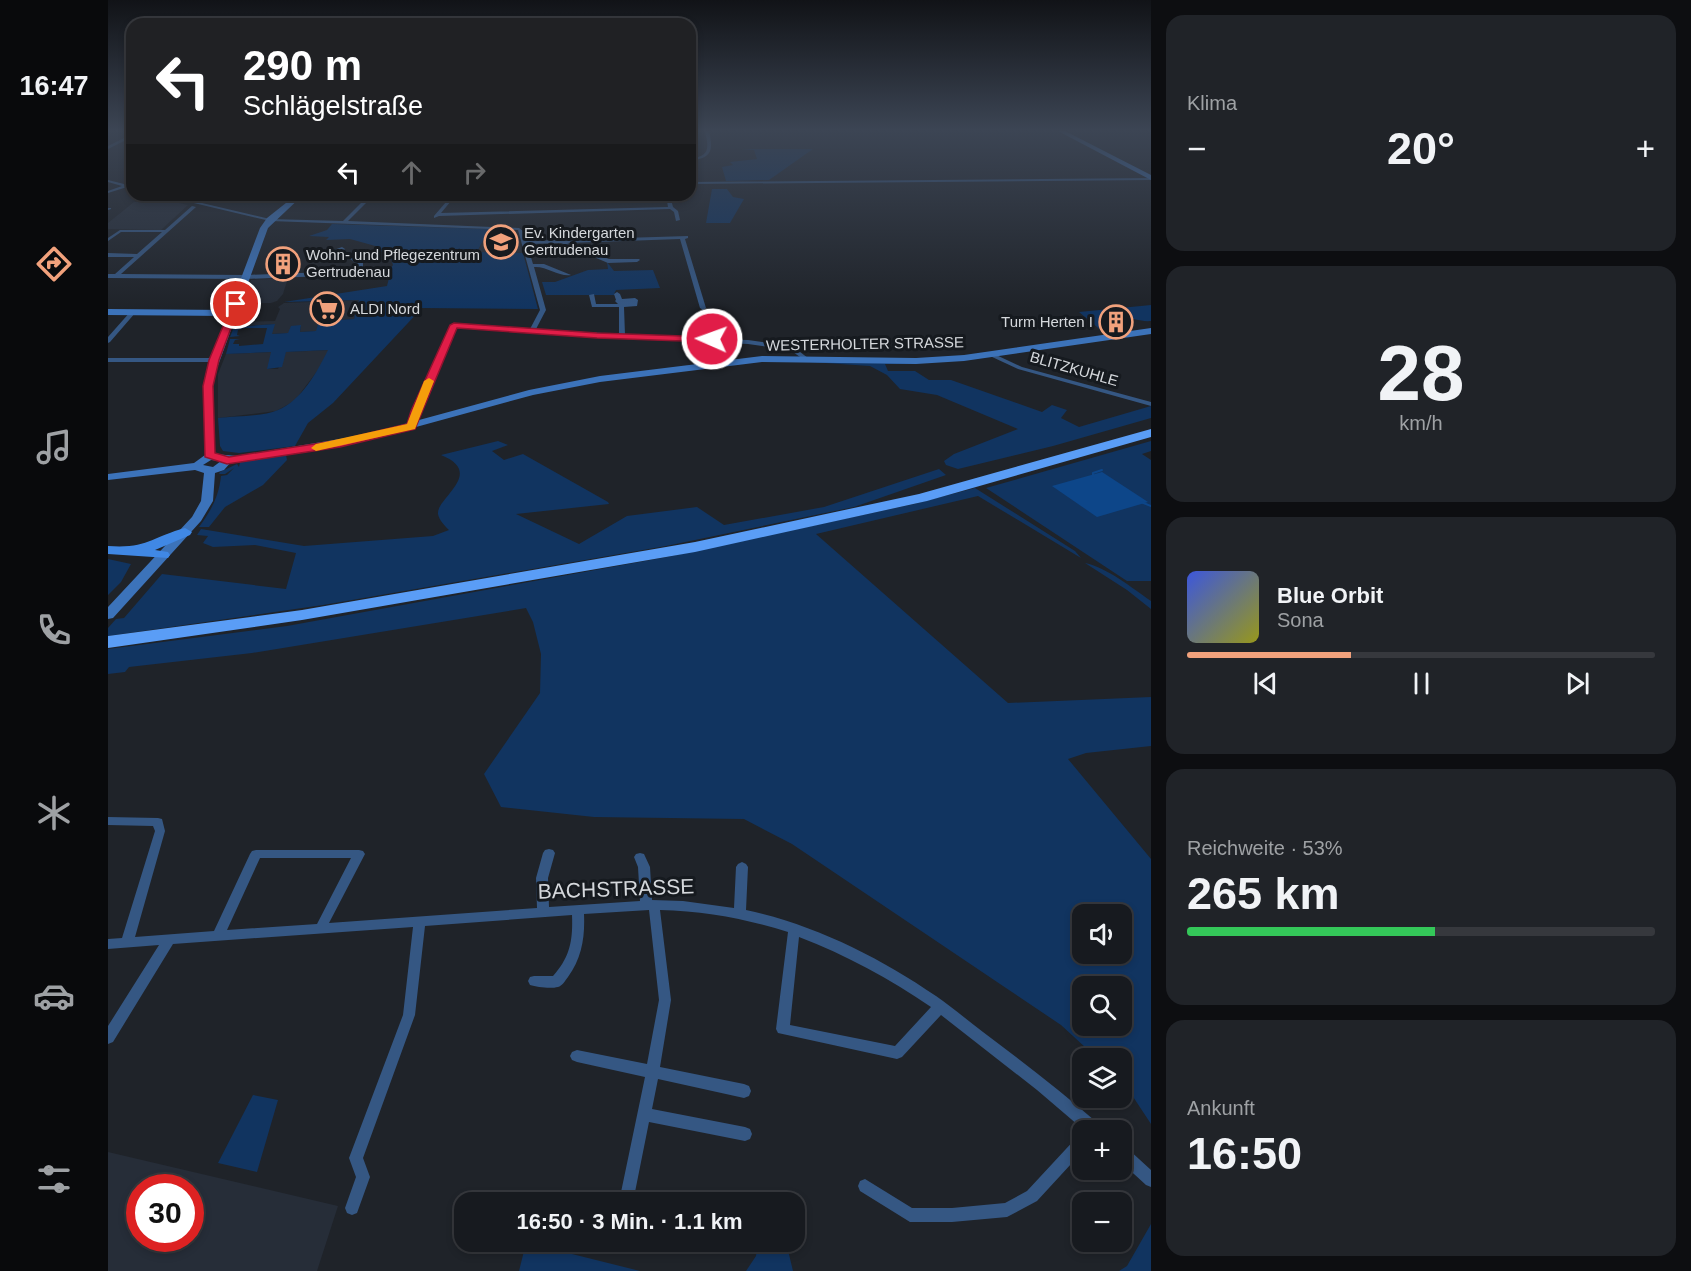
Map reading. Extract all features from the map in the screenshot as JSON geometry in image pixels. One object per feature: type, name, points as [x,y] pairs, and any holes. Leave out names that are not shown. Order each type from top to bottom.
[{"type":"highway","points":[[857,512],[955,478],[1151,425]]},
{"type":"highway","points":[[111,642],[302,615],[695,547],[922,498],[1151,433]]},
{"type":"main road","points":[[129,552],[151,547],[185,532]]},
{"type":"main road","points":[[108,550],[129,552],[159,560]]},
{"type":"main road","points":[[108,557],[159,560]]},
{"type":"street","points":[[186,201],[198,206],[270,220],[516,229],[521,231],[543,309],[532,331]]},
{"type":"street","points":[[197,466],[199,461],[210,457],[208,386],[214,360],[262,232],[270,220],[293,201]]},
{"type":"street","points":[[344,223],[366,201]]},
{"type":"street","points":[[429,225],[449,201]]},
{"type":"street","points":[[669,201],[671,208]]},
{"type":"street","points":[[117,276],[165,231],[198,206]]},
{"type":"street","points":[[438,215],[671,208],[676,211],[678,220]]},
{"type":"street","points":[[108,240],[122,230],[165,231]]},
{"type":"street","points":[[525,243],[684,237],[703,308]]},
{"type":"street","points":[[558,242],[581,250],[578,253],[581,258],[608,261],[637,260]]},
{"type":"street","points":[[623,249],[626,260]]},
{"type":"street","points":[[108,276],[246,277],[361,271],[361,264],[339,252]]},
{"type":"street","points":[[108,255],[138,256]]},
{"type":"street","points":[[531,266],[542,265],[568,275]]},
{"type":"street","points":[[592,295],[594,308],[618,300],[622,308],[622,336]]},
{"type":"street","points":[[108,312],[232,313]]},
{"type":"street","points":[[108,340],[134,312]]},
{"type":"street","points":[[712,339],[714,321]]},
{"type":"street","points":[[411,426],[454,325],[622,336],[712,339],[792,348],[805,358]]},
{"type":"street","name":"WESTERHOLTER STRASSE","points":[[210,457],[219,456],[227,460],[340,443],[411,426],[515,396],[575,383],[742,361],[805,358],[916,361],[992,355],[1151,331]]},
{"type":"street","name":"BLITZKUHLE","points":[[992,355],[1020,368],[1151,404]]},
{"type":"street","points":[[108,360],[214,360]]},
{"type":"street","name":"WESTERHOLTER STRASSE","points":[[210,471],[225,466],[227,460]]},
{"type":"street","points":[[108,477],[197,466],[210,471],[204,509],[108,615]]},
{"type":"street","points":[[108,820],[158,822],[160,831],[128,942]]},
{"type":"street","points":[[543,912],[542,878],[549,853]]},
{"type":"street","points":[[218,936],[256,854],[359,854],[320,928]]},
{"type":"street","points":[[628,1192],[665,1000],[644,867],[640,857]]},
{"type":"street","points":[[740,912],[742,867]]},
{"type":"street","name":"BACHSTRASSE","points":[[108,944],[650,905],[706,907],[740,912],[794,928],[850,953],[922,993],[1052,1093],[1083,1120]]},
{"type":"street","points":[[534,981],[556,982],[570,967],[578,933],[578,909]]},
{"type":"street","points":[[352,1208],[363,1177],[356,1158],[410,1015],[420,921]]},
{"type":"street","points":[[794,928],[783,1029],[897,1053],[940,1007]]},
{"type":"street","points":[[108,1038],[169,940]]},
{"type":"street","points":[[577,1056],[744,1091]]},
{"type":"street","points":[[644,1114],[745,1134]]},
{"type":"street","points":[[865,1186],[910,1215],[952,1215],[1008,1210],[1032,1196],[1072,1154]]},
{"type":"street","points":[[1132,1163],[1151,1180]]},
{"type":"shaded area","points":[[712,190],[728,190],[733,197],[744,199],[730,223],[706,223]]},
{"type":"shaded area","points":[[170,201],[188,205],[161,230],[108,229],[108,223],[134,202]]},
{"type":"shaded area","points":[[332,224],[489,229],[477,252],[523,253],[538,309],[422,308],[333,403],[308,423],[295,446],[239,453],[223,451],[220,446],[218,418],[264,414],[287,405],[308,384],[328,350],[286,352],[282,367],[267,369],[271,352],[226,354],[230,339],[240,339],[235,340],[233,344],[239,344],[239,346],[263,344],[267,328],[244,328],[238,330],[237,335],[240,336],[230,337],[234,327],[275,324],[272,334],[288,333],[291,326],[301,325],[300,332],[316,331],[319,321],[354,319],[359,300],[284,302],[387,286],[390,274],[380,273],[388,272],[393,265],[389,253],[378,251],[382,249],[374,250],[379,247],[350,239],[326,240],[329,237],[309,236],[327,230]]},
{"type":"shaded area","name":"Ev. Kindergarten Gertrudenau","points":[[489,229],[516,231],[523,253],[477,252]]},
{"type":"shaded area","points":[[607,262],[614,271],[653,270],[660,288],[616,290],[614,294],[616,295],[546,295],[542,282],[555,282],[588,270],[608,269]]},
{"type":"shaded area","points":[[288,278],[283,294],[277,301],[242,303],[251,280]]},
{"type":"shaded area","points":[[359,300],[354,319],[319,321],[317,331],[300,332],[301,326],[288,333],[271,334],[274,324],[234,327],[235,322],[275,321],[280,309],[278,307],[284,303]]},
{"type":"shaded area","points":[[1151,305],[1151,321],[1120,318],[1128,324],[1113,326],[1120,328],[1103,332],[1079,312]]},
{"type":"shaded area","points":[[329,350],[321,366],[296,399],[289,404],[276,411],[218,418],[218,374],[226,354],[272,352],[268,369],[278,369],[286,352]]},
{"type":"shaded area","points":[[810,362],[914,362],[915,364],[885,364],[888,371],[915,371],[929,380],[951,380],[1042,412],[1052,405],[1067,410],[1061,418],[1079,427],[1151,406],[1151,418],[1053,446],[958,469],[946,465],[944,461],[954,454],[1018,429],[937,395],[900,389],[887,375],[870,366]]},
{"type":"shaded area","points":[[498,441],[508,445],[492,451],[504,460],[523,454],[608,502],[609,504],[516,514],[579,544],[627,516],[697,507],[724,525],[824,507],[939,469],[946,475],[854,507],[666,546],[323,605],[108,636],[108,628],[116,619],[124,618],[162,574],[286,589],[296,553],[255,545],[213,547],[203,543],[208,536],[197,535],[201,529],[304,546],[433,536],[449,530],[441,521],[438,514],[439,508],[456,485],[459,470],[454,462],[441,455]]},
{"type":"shaded area","points":[[1151,441],[1151,451],[1142,454],[1151,460],[1151,581],[1127,581],[986,488]]},
{"type":"shaded area","points":[[285,454],[246,461],[286,455],[287,460],[263,485],[225,507],[209,527],[199,527],[214,503],[221,476],[227,475],[234,468],[225,474],[219,474],[220,472],[237,464],[239,467],[240,462]]},
{"type":"shaded area","points":[[1102,472],[1148,502],[1097,517],[1052,486]]},
{"type":"shaded area","points":[[975,488],[1075,551],[1081,558],[978,496],[816,534],[1008,703],[1151,697],[1151,746],[1086,753],[1068,759],[1151,859],[1151,1124],[1132,1095],[1132,1048],[1086,1048],[1073,1036],[1132,1036],[1132,976],[1072,976],[1072,1035],[1061,1025],[792,844],[744,819],[594,817],[501,807],[484,774],[540,693],[541,654],[533,622],[526,608],[252,653],[129,667],[125,672],[108,674],[108,649],[287,626],[667,557],[914,504]]},
{"type":"shaded area","points":[[108,559],[131,564],[121,582],[108,595]]},
{"type":"shaded area","points":[[1085,563],[1111,574],[1151,601],[1151,609],[1127,590]]},
{"type":"shaded area","points":[[253,1095],[278,1100],[257,1172],[218,1163]]},
{"type":"shaded area","points":[[108,1152],[202,1174],[126,1174],[126,1252],[204,1252],[204,1175],[338,1206],[317,1271],[108,1271]]},
{"type":"shaded area","points":[[1151,1224],[1151,1271],[1119,1271],[1127,1266]]},
{"type":"shaded area","points":[[524,1252],[564,1252],[640,1271],[519,1271]]},
{"type":"shaded area","points":[[757,1252],[788,1252],[793,1271],[746,1271]]},
{"type":"waterway","points":[[1093,477],[1093,473],[1102,470]]},
{"type":"waterway","points":[[1141,502],[1151,506]]},
{"type":"slow traffic","points":[[316,448],[411,426],[429,381]]},
{"type":"place","name":"Ev. Kindergarten Gertrudenau","points":[[501,242]]},
{"type":"place","name":"Wohn- und Pflegezentrum Gertrudenau","points":[[283,264]]},
{"type":"place","name":"ALDI Nord","points":[[327,309]]},
{"type":"place","name":"Turm Herten I","points":[[1116,322]]},
{"type":"route","points":[[236,304],[214,360],[208,386],[210,457],[219,456],[227,460],[340,443],[411,426],[454,325],[597,335],[712,339]]}]
